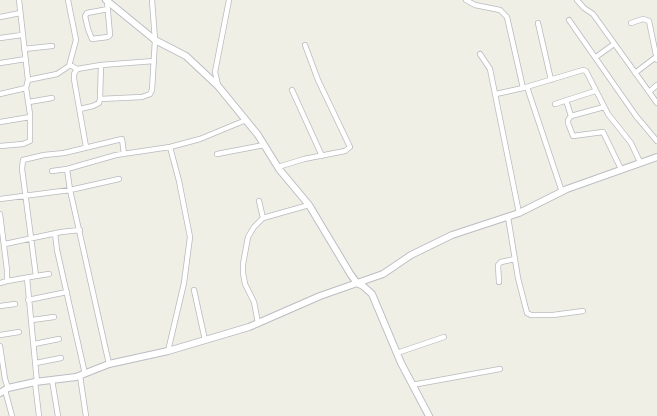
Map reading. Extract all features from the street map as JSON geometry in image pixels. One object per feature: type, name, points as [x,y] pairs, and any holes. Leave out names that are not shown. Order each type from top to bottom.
[{"type":"street","points":[[0,146],[28,143],[31,138],[29,102],[26,88],[28,80],[19,0]]},
{"type":"street","points":[[28,80],[57,74],[69,66],[76,40],[68,0]]},
{"type":"street","points":[[106,0],[155,40],[186,56],[218,86],[246,120],[278,167],[309,205],[351,275],[357,283],[372,294],[412,385],[429,416]]},
{"type":"street","points":[[106,0],[108,9],[110,35],[108,37],[92,39],[85,16],[87,13],[108,9]]},
{"type":"street","points":[[100,100],[142,97],[150,94],[152,90],[155,40],[152,0]]},
{"type":"street","points":[[218,86],[215,72],[229,0]]},
{"type":"street","points":[[466,0],[475,5],[500,10],[507,17],[525,88],[562,192]]},
{"type":"street","points":[[577,0],[593,14],[657,103]]},
{"type":"street","points":[[0,16],[20,13]]},
{"type":"street","points":[[631,23],[643,19],[649,21],[657,58],[635,73]]},
{"type":"street","points":[[569,20],[636,116],[657,141]]},
{"type":"street","points":[[538,23],[551,80]]},
{"type":"street","points":[[0,38],[22,35]]},
{"type":"street","points":[[278,167],[345,152],[350,147],[318,80],[305,44]]},
{"type":"street","points":[[596,57],[614,44]]},
{"type":"street","points":[[24,49],[52,46]]},
{"type":"street","points":[[480,54],[490,69],[519,213]]},
{"type":"street","points":[[0,63],[26,59]]},
{"type":"street","points":[[69,66],[77,69],[100,65],[154,61]]},
{"type":"street","points":[[80,109],[97,105],[100,100],[100,65]]},
{"type":"street","points":[[77,69],[74,74],[86,147]]},
{"type":"street","points":[[496,94],[525,88],[583,70],[588,74],[604,107],[631,143],[640,162]]},
{"type":"street","points":[[649,92],[657,85]]},
{"type":"street","points":[[0,94],[26,88]]},
{"type":"street","points":[[292,90],[322,156]]},
{"type":"street","points":[[555,104],[595,91]]},
{"type":"street","points":[[29,102],[52,98]]},
{"type":"street","points":[[566,100],[571,116],[568,120],[573,136],[603,132],[621,169]]},
{"type":"street","points":[[571,116],[604,107]]},
{"type":"street","points":[[0,122],[30,117]]},
{"type":"street","points":[[52,171],[67,169],[124,154],[170,147],[200,139],[246,120]]},
{"type":"street","points":[[36,276],[25,196],[23,160],[122,140],[124,154]]},
{"type":"street","points":[[217,154],[264,145]]},
{"type":"street","points":[[168,351],[184,283],[190,237],[170,147]]},
{"type":"street","points":[[4,390],[36,382],[82,375],[109,364],[168,351],[258,323],[320,296],[383,274],[411,256],[452,235],[519,213],[562,192],[657,157]]},
{"type":"street","points":[[67,169],[85,263],[91,278],[95,307],[109,364]]},
{"type":"street","points":[[0,199],[70,190],[119,179]]},
{"type":"street","points":[[259,201],[263,218]]},
{"type":"street","points":[[258,323],[253,297],[244,279],[242,264],[248,237],[263,218],[309,205]]},
{"type":"street","points":[[0,214],[1,232],[5,244],[7,281]]},
{"type":"street","points":[[508,217],[526,313],[532,315],[553,315],[583,312]]},
{"type":"street","points":[[5,244],[31,240],[54,233],[80,230]]},
{"type":"street","points":[[54,233],[68,304],[76,331],[86,416]]},
{"type":"street","points":[[499,282],[498,265],[501,262],[515,259]]},
{"type":"street","points":[[0,283],[49,274]]},
{"type":"street","points":[[27,278],[36,363],[39,416]]},
{"type":"street","points":[[194,290],[205,340]]},
{"type":"street","points":[[28,300],[67,292]]},
{"type":"street","points":[[0,306],[15,304]]},
{"type":"street","points":[[32,320],[54,317]]},
{"type":"street","points":[[0,335],[18,332]]},
{"type":"street","points":[[398,353],[444,337]]},
{"type":"street","points":[[34,344],[59,339]]},
{"type":"street","points":[[0,346],[4,390],[12,416]]},
{"type":"street","points":[[36,363],[61,358]]},
{"type":"street","points":[[412,385],[500,369]]},
{"type":"street","points":[[52,380],[58,416]]}]
